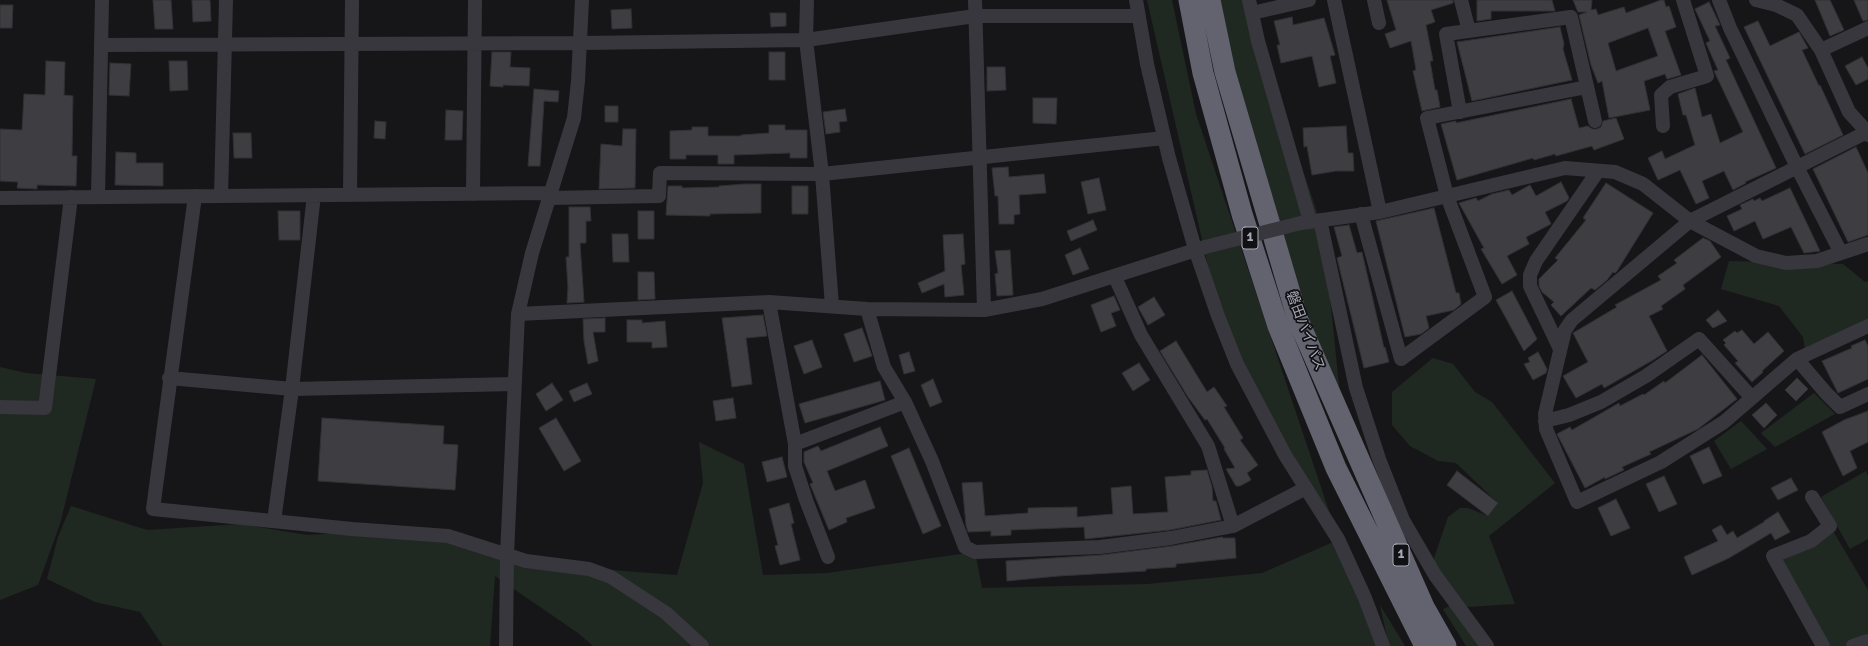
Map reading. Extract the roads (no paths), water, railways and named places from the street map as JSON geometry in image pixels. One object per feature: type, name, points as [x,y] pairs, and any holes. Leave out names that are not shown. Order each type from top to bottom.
[{"type":"highway","name":"磐田バイパス","points":[[1189,0],[1203,72],[1242,214],[1278,326],[1336,468],[1372,543],[1425,646]]},
{"type":"highway","name":"磐田バイパス","points":[[1210,0],[1227,79],[1298,320],[1424,608],[1446,646]]},
{"type":"highway","points":[[1359,462],[1439,614],[1459,646]]},
{"type":"highway","points":[[1336,468],[1367,563],[1411,646]]},
{"type":"street","points":[[98,196],[102,0]]},
{"type":"street","points":[[222,196],[226,0]]},
{"type":"street","points":[[350,195],[353,44],[352,0]]},
{"type":"street","points":[[473,194],[475,0]]},
{"type":"street","points":[[506,646],[507,555],[518,314],[532,253],[574,118],[581,44],[582,0]]},
{"type":"street","points":[[807,0],[806,40],[822,174],[832,306]]},
{"type":"street","points":[[975,0],[984,310]]},
{"type":"street","points":[[1136,0],[1138,16],[1164,138],[1237,364],[1285,455],[1338,539],[1365,598],[1383,646]]},
{"type":"street","points":[[1309,0],[1251,6],[1283,133],[1310,221],[1356,388],[1380,459],[1403,520],[1434,575],[1487,646]]},
{"type":"street","points":[[1334,0],[1380,212]]},
{"type":"street","points":[[1374,0],[1379,23]]},
{"type":"street","points":[[1461,0],[1468,31]]},
{"type":"street","points":[[1663,126],[1661,95],[1670,87],[1707,76],[1683,0]]},
{"type":"street","points":[[1719,0],[1730,28],[1797,167],[1841,253]]},
{"type":"street","points":[[1756,0],[1776,5],[1797,16],[1821,50],[1849,112],[1868,133],[1690,221],[1572,320],[1565,330],[1545,414],[1545,421],[1546,429],[1577,502],[1661,462],[1724,422],[1797,358],[1868,326]]},
{"type":"street","points":[[101,45],[474,43],[581,44],[806,40],[975,16],[1138,16]]},
{"type":"street","points":[[1460,112],[1446,34],[1571,17],[1595,121]]},
{"type":"street","points":[[1821,50],[1868,28]]},
{"type":"street","points":[[1361,214],[1402,359],[1485,297],[1447,196],[1427,118],[1587,87]]},
{"type":"street","points":[[0,198],[473,194],[659,196],[660,173],[822,174],[1164,138]]},
{"type":"street","points":[[518,314],[769,302],[867,309],[984,310],[1042,299],[1115,277],[1200,248],[1310,221],[1380,212],[1565,168],[1615,172],[1643,184],[1690,221],[1756,256],[1786,263],[1817,261],[1868,244]]},
{"type":"street","points":[[1560,349],[1530,286],[1530,274],[1536,261],[1598,171]]},
{"type":"street","points":[[274,521],[292,389],[314,195]]},
{"type":"street","points":[[194,196],[153,509],[448,536],[526,561],[589,569],[611,577],[666,613],[702,646]]},
{"type":"street","points":[[0,407],[45,408],[71,197]]},
{"type":"street","points":[[1115,277],[1141,335],[1208,446],[1234,526]]},
{"type":"street","points":[[769,302],[795,444],[795,466],[806,500],[828,556]]},
{"type":"street","points":[[867,309],[884,367],[905,402],[932,462],[965,547],[975,552],[1100,547],[1171,538],[1234,526],[1306,488]]},
{"type":"street","points":[[1545,421],[1569,415],[1601,402],[1646,376],[1699,339],[1752,398]]},
{"type":"street","points":[[1797,358],[1826,394],[1840,407],[1868,394]]},
{"type":"street","points":[[169,378],[292,389],[514,384]]},
{"type":"street","points":[[795,444],[905,402]]},
{"type":"street","points":[[1812,496],[1830,526],[1810,541],[1773,556],[1823,646]]},
{"type":"street","points":[[1853,646],[1868,641]]}]
